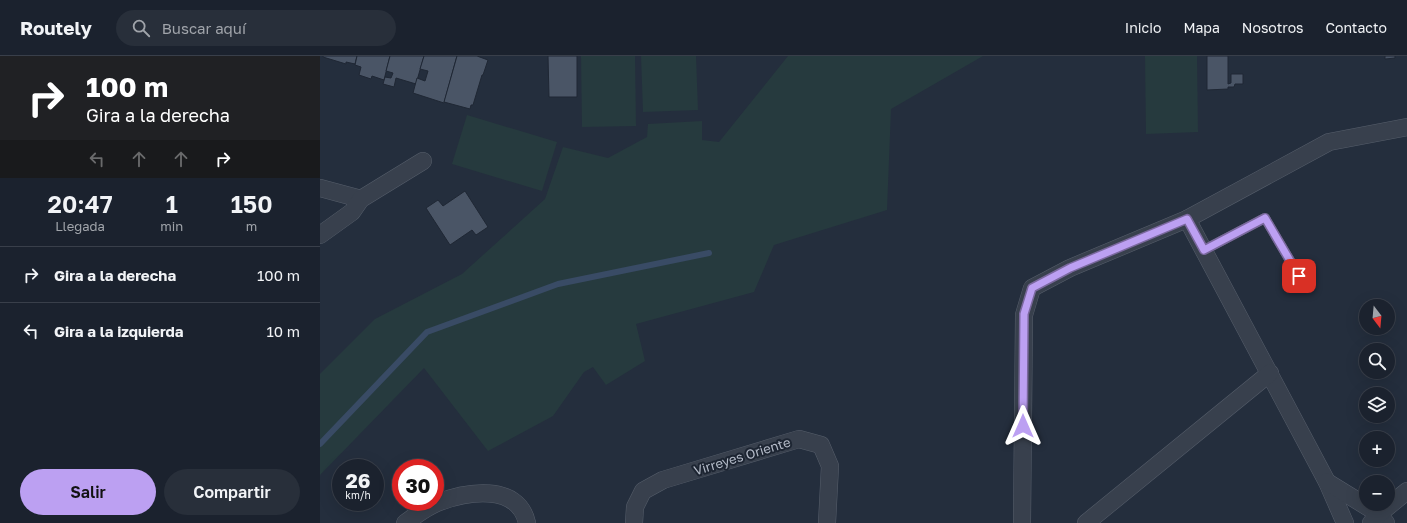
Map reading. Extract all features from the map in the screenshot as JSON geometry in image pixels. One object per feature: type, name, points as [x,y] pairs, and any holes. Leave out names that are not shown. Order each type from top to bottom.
[{"type":"street","points":[[1023,522],[1024,314],[1032,288],[1070,268],[1187,219],[1329,142],[1407,127]]},
{"type":"street","points":[[320,235],[352,212],[361,198],[424,160]]},
{"type":"street","points":[[320,188],[361,198]]},
{"type":"street","points":[[1187,219],[1327,482],[1345,523]]},
{"type":"street","points":[[1086,523],[1270,373]]},
{"type":"street","name":"Virreyes Oriente","points":[[634,523],[635,507],[643,491],[663,480],[799,439],[821,445],[830,466],[827,523]]},
{"type":"street","points":[[1327,482],[1378,520],[1407,491]]},
{"type":"street","points":[[405,523],[420,512],[436,504],[459,496],[493,493],[511,500],[521,508],[527,523]]},
{"type":"lane","points":[[1204,250],[1265,218],[1299,276]]},
{"type":"green space","points":[[581,56],[635,56],[636,126],[582,127]]},
{"type":"green space","points":[[641,56],[696,56],[698,110],[643,112]]},
{"type":"green space","points":[[788,56],[983,56],[891,109],[887,210],[774,245],[754,292],[636,324],[645,361],[606,385],[593,367],[584,372],[553,416],[488,451],[424,368],[336,459],[332,459],[332,463],[320,475],[320,374],[375,319],[462,274],[545,199],[563,147],[608,158],[647,137],[648,124],[702,121],[702,140],[719,142]]},
{"type":"green space","points":[[1145,56],[1197,56],[1198,132],[1146,134]]},
{"type":"green space","points":[[467,115],[557,142],[542,191],[452,164]]},
{"type":"building","points":[[323,56],[357,56],[355,64],[346,62],[346,64]]},
{"type":"building","points":[[357,56],[390,56],[384,80],[372,76],[371,79],[359,75],[361,67],[355,65]]},
{"type":"building","points":[[390,56],[424,56],[416,84],[396,78],[394,87],[383,84],[385,77],[391,78],[393,73],[386,71]]},
{"type":"building","points":[[424,56],[457,56],[444,103],[413,93],[417,78],[425,81],[428,71],[420,69]]},
{"type":"building","points":[[457,56],[477,56],[488,60],[473,105],[471,105],[470,109],[444,102]]},
{"type":"building","points":[[548,56],[577,56],[577,97],[549,97]]},
{"type":"building","points":[[1207,56],[1228,56],[1228,84],[1231,83],[1231,74],[1243,74],[1243,84],[1235,84],[1234,87],[1228,87],[1228,89],[1207,90]]},
{"type":"building","points":[[1385,56],[1395,56],[1395,58],[1385,59]]},
{"type":"building","points":[[465,191],[488,227],[476,235],[472,230],[450,245],[426,208],[438,200],[443,206]]},
{"type":"waterway","points":[[320,444],[427,332],[558,284],[709,253]]},
{"type":"route","points":[[1023,426],[1024,314],[1032,288],[1070,268],[1187,219],[1204,250],[1265,218],[1299,276]]}]
